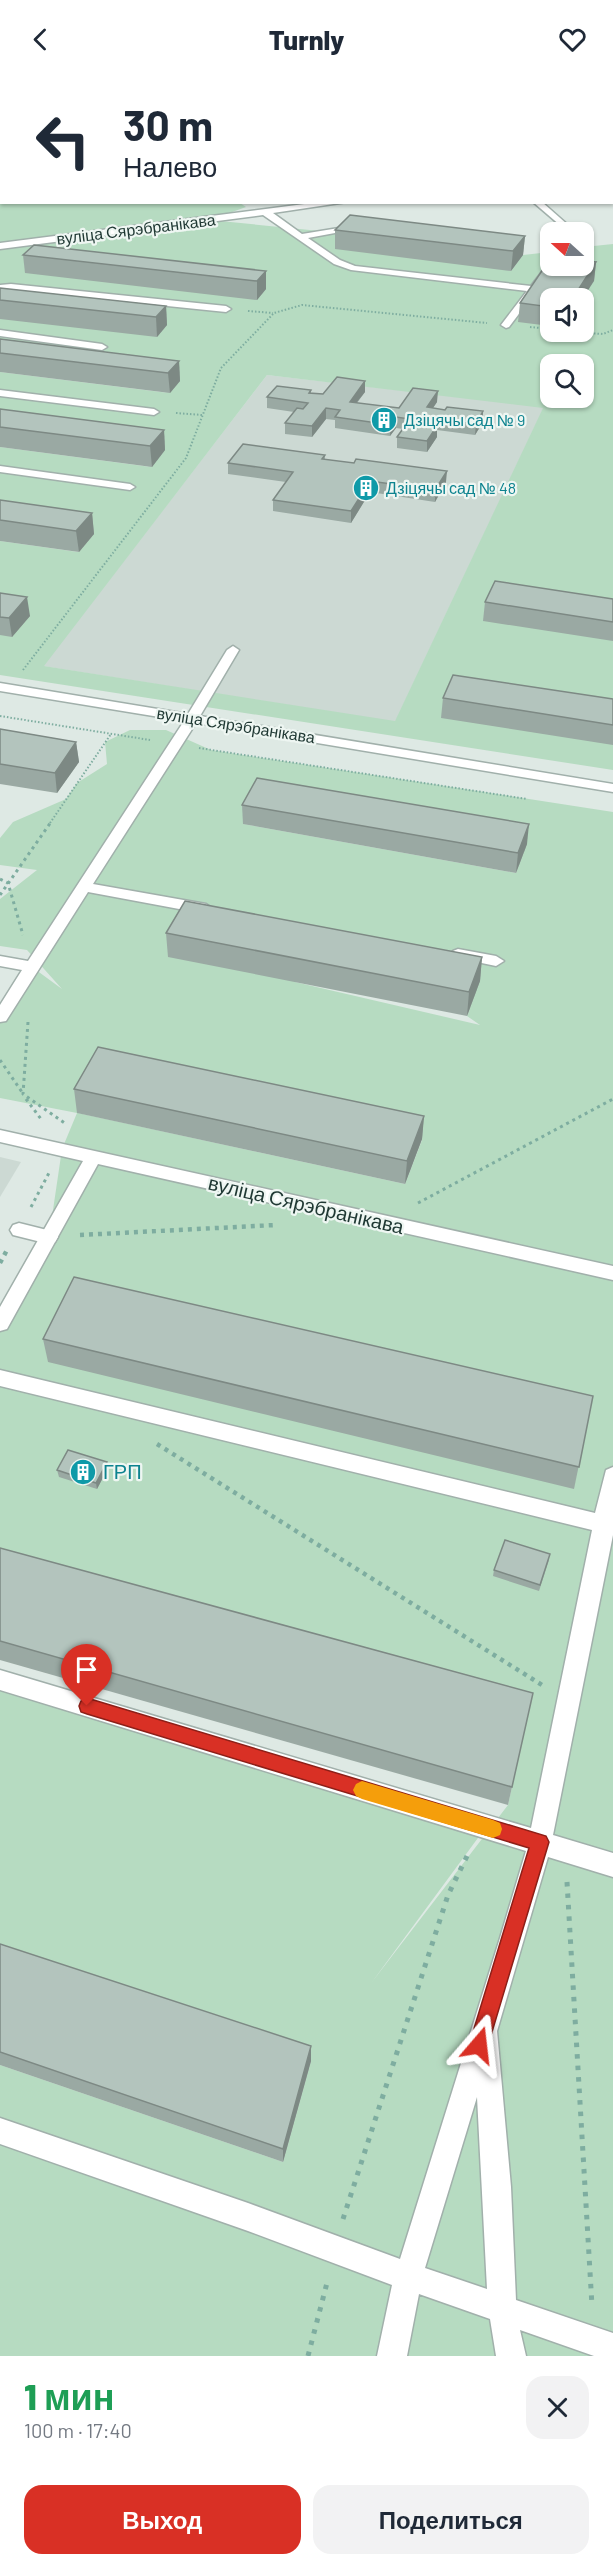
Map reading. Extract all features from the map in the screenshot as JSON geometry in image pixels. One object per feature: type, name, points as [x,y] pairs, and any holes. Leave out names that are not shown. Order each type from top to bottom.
[{"type":"street","name":"вуліца Сярэбранікава","points":[[0,246],[327,204]]},
{"type":"street","points":[[539,204],[560,222]]},
{"type":"street","points":[[265,212],[337,262],[354,268],[532,290]]},
{"type":"street","points":[[301,237],[348,228]]},
{"type":"street","points":[[506,325],[543,276]]},
{"type":"street","points":[[0,288],[11,287],[226,309]]},
{"type":"street","points":[[0,333],[102,347]]},
{"type":"street","points":[[0,393],[154,412]]},
{"type":"street","points":[[0,469],[130,487]]},
{"type":"street","points":[[0,1017],[176,745],[233,650]]},
{"type":"street","name":"вуліца Сярэбранікава","points":[[0,687],[613,788]]},
{"type":"street","points":[[84,887],[224,912]]},
{"type":"street","points":[[443,952],[496,961]]},
{"type":"street","points":[[0,961],[32,967]]},
{"type":"street","name":"вуліца Сярэбранікава","points":[[0,1136],[613,1273]]},
{"type":"street","points":[[0,1324],[94,1156]]},
{"type":"street","points":[[19,1230],[49,1237]]},
{"type":"street","points":[[0,1378],[608,1525]]},
{"type":"street","points":[[392,2356],[408,2277],[540,1842],[567,1700],[608,1525],[613,1476]]},
{"type":"street","points":[[0,1680],[613,1865]]},
{"type":"street","points":[[485,2024],[497,2187],[502,2309],[511,2356]]},
{"type":"street","points":[[0,2131],[248,2217],[408,2277],[603,2345]]},
{"type":"path","points":[[17,678],[186,458],[221,368],[274,313],[302,305],[540,328]]},
{"type":"path","points":[[594,333],[603,334],[613,330]]},
{"type":"path","points":[[0,716],[533,800]]},
{"type":"path","points":[[0,896],[111,734]]},
{"type":"path","points":[[0,1060],[62,1149]]},
{"type":"path","points":[[370,1219],[401,1213],[613,1099]]},
{"type":"path","points":[[49,1237],[287,1224]]},
{"type":"path","points":[[150,1440],[567,1700]]},
{"type":"path","points":[[308,2356],[325,2300],[334,2250],[448,1895],[464,1859],[486,1827]]},
{"type":"path","points":[[565,1850],[603,2345]]},
{"type":"shaded area","points":[[267,375],[544,408],[395,722],[43,666]]},
{"type":"shaded area","points":[[0,1157],[21,1162],[0,1197]]},
{"type":"green space","points":[[0,204],[242,204],[246,207],[210,220],[350,234],[511,271],[523,255],[540,253],[540,276],[550,276],[594,276],[594,246],[613,244],[613,770],[0,675],[0,541],[78,552],[93,535],[0,521],[0,447],[151,467],[0,429],[0,372],[169,393],[0,358],[0,246],[82,233],[0,243]],"holes":[[[540,354],[594,354],[594,408],[543,408],[395,721],[44,666],[267,375],[540,408]]]},
{"type":"green space","points":[[130,730],[166,730],[211,750],[613,812],[613,2356],[0,2356],[0,2065],[283,2162],[311,2061],[0,1958],[0,1679],[486,1827],[372,1982],[508,1805],[531,1701],[0,1566],[0,1326],[49,1237],[62,1149],[77,1113],[0,1098],[0,1017],[32,967],[62,989],[27,950],[0,946],[0,899],[37,870],[0,865],[0,838],[13,822],[66,799],[77,783],[107,764],[105,742]],"holes":[[[243,824],[526,844],[526,845],[516,873]],[[479,981],[467,1016],[480,1025],[295,982]],[[78,1113],[422,1140],[405,1184]]]},
{"type":"building","points":[[350,215],[525,236],[513,251],[335,230]]},
{"type":"building","points":[[34,245],[266,271],[257,281],[23,255]]},
{"type":"building","points":[[540,274],[540,276],[587,276],[579,288],[540,288],[540,306],[520,303]]},
{"type":"building","points":[[0,288],[166,306],[156,317],[0,300]]},
{"type":"building","points":[[0,339],[179,361],[168,373],[0,353]]},
{"type":"building","points":[[337,377],[365,381],[350,402],[399,408],[413,388],[438,391],[427,407],[483,411],[476,424],[436,419],[431,425],[437,426],[427,441],[397,437],[410,419],[396,417],[391,425],[335,417],[340,410],[326,408],[312,426],[285,423],[297,408],[303,409],[308,403],[267,397],[277,386],[311,390],[309,393],[323,394]]},
{"type":"building","points":[[0,409],[164,430],[150,446],[0,427]]},
{"type":"building","name":"Дзіцячы сад № 48","points":[[243,444],[325,455],[322,459],[354,463],[356,459],[447,471],[435,490],[370,481],[351,511],[273,500],[293,472],[228,463]]},
{"type":"building","points":[[0,500],[92,513],[76,531],[0,520]]},
{"type":"building","points":[[495,581],[613,599],[613,622],[485,602]]},
{"type":"building","points":[[0,593],[27,597],[9,618],[0,617]]},
{"type":"building","points":[[453,675],[613,699],[613,725],[443,698]]},
{"type":"building","points":[[0,729],[76,742],[55,773],[0,764]]},
{"type":"building","points":[[257,778],[529,824],[518,853],[242,805]]},
{"type":"building","points":[[185,901],[482,957],[469,992],[166,933]]},
{"type":"building","points":[[98,1047],[424,1116],[407,1161],[74,1089]]},
{"type":"building","points":[[74,1277],[593,1396],[579,1467],[43,1339]]},
{"type":"building","name":"ГРП","points":[[68,1450],[107,1462],[96,1483],[57,1470]]},
{"type":"building","points":[[505,1540],[550,1554],[540,1585],[494,1570]]},
{"type":"building","points":[[0,1548],[533,1693],[512,1787],[0,1641]]},
{"type":"building","points":[[0,1944],[311,2046],[283,2149],[0,2052]]},
{"type":"slow traffic","points":[[362,1790],[493,1829]]},
{"type":"place","name":"Дзіцячы сад № 9","points":[[384,420]]},
{"type":"place","name":"Дзіцячы сад № 48","points":[[366,488]]},
{"type":"place","name":"ГРП","points":[[83,1472]]},
{"type":"route","points":[[87,1706],[436,1813],[540,1842],[479,2045]]}]
